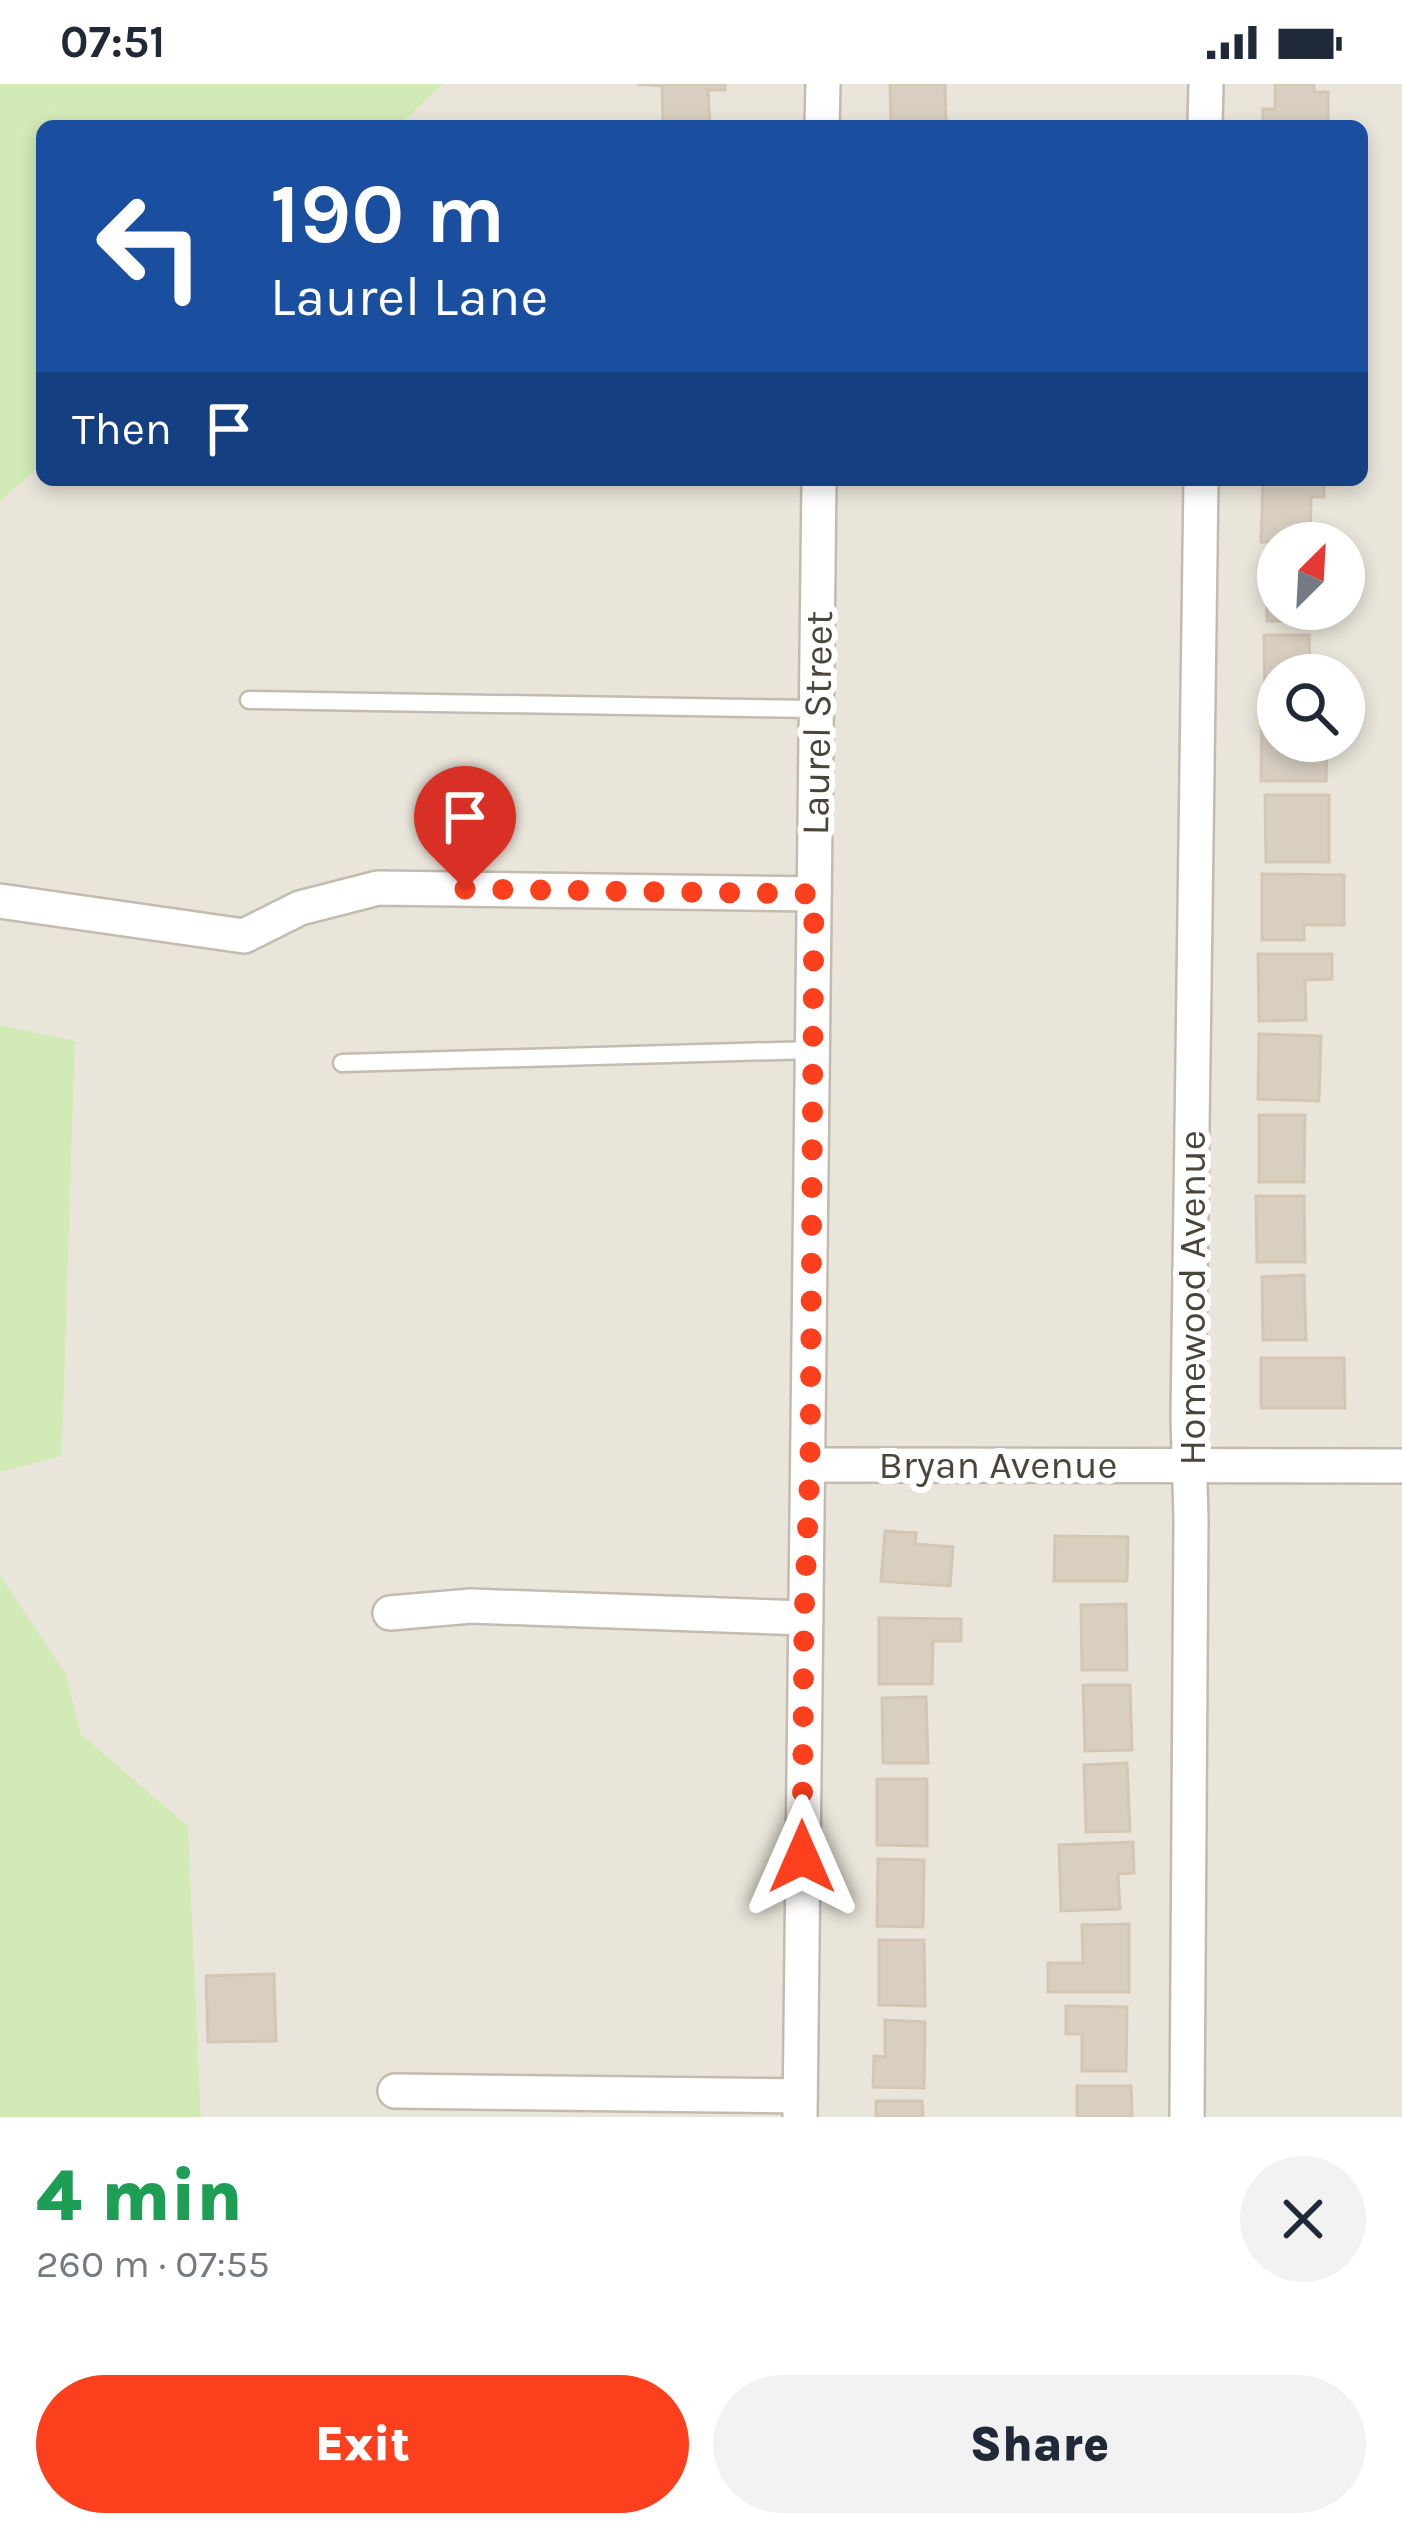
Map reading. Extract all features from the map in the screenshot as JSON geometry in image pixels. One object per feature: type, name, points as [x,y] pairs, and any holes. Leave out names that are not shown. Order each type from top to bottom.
[{"type":"street","points":[[822,120],[823,84]]},
{"type":"street","points":[[1205,120],[1206,84]]},
{"type":"street","name":"Laurel Street","points":[[800,2106],[819,486]]},
{"type":"street","name":"Homewood Avenue","points":[[1187,2117],[1201,486]]},
{"type":"street","points":[[0,901],[244,936],[300,908],[378,888],[814,894]]},
{"type":"street","name":"Bryan Avenue","points":[[810,1465],[1402,1466]]},
{"type":"street","points":[[390,1612],[471,1606],[804,1618]]},
{"type":"street","points":[[395,2091],[800,2106]]},
{"type":"lane","points":[[249,700],[816,709]]},
{"type":"lane","points":[[342,1063],[813,1050]]},
{"type":"shaded area","points":[[443,84],[1402,84],[1402,2117],[201,2117],[188,1826],[81,1734],[66,1674],[0,1575],[0,1472],[62,1455],[75,1041],[0,1025],[0,502],[36,469],[36,486],[1368,486],[1368,120],[405,120]]},
{"type":"green space","points":[[0,84],[443,84],[405,120],[36,120],[36,469],[0,502]]},
{"type":"green space","points":[[0,1025],[75,1041],[62,1456],[0,1472]]},
{"type":"green space","points":[[0,1575],[66,1674],[81,1734],[188,1826],[201,2117],[0,2117]]},
{"type":"building","points":[[637,84],[725,84],[725,90],[708,90],[710,120],[663,120],[662,86]]},
{"type":"building","points":[[890,84],[945,84],[946,120],[891,120]]},
{"type":"building","points":[[1275,84],[1314,84],[1314,92],[1328,92],[1328,120],[1263,120],[1263,109],[1275,109]]},
{"type":"building","points":[[1263,486],[1324,486],[1324,497],[1311,497],[1310,522],[1262,522]]},
{"type":"building","points":[[1264,635],[1309,635],[1309,654],[1264,654]]},
{"type":"building","points":[[1261,762],[1326,762],[1326,781],[1261,781]]},
{"type":"building","points":[[1265,795],[1329,795],[1329,862],[1266,862]]},
{"type":"building","points":[[1262,874],[1344,875],[1344,925],[1304,925],[1304,940],[1262,940]]},
{"type":"building","points":[[1258,954],[1332,954],[1332,979],[1305,980],[1306,1020],[1259,1021]]},
{"type":"building","points":[[1259,1034],[1321,1036],[1319,1101],[1258,1099]]},
{"type":"building","points":[[1259,1115],[1305,1115],[1304,1182],[1259,1182]]},
{"type":"building","points":[[1256,1196],[1304,1196],[1305,1262],[1257,1262]]},
{"type":"building","points":[[1304,1275],[1306,1340],[1263,1340],[1262,1277]]},
{"type":"building","points":[[1261,1358],[1344,1358],[1345,1408],[1261,1408]]},
{"type":"building","points":[[885,1531],[916,1533],[915,1544],[953,1547],[950,1586],[881,1581]]},
{"type":"building","points":[[1055,1536],[1128,1537],[1127,1581],[1054,1581]]},
{"type":"building","points":[[1126,1604],[1127,1670],[1082,1670],[1081,1605]]},
{"type":"building","points":[[879,1618],[961,1619],[961,1641],[933,1641],[932,1684],[879,1684]]},
{"type":"building","points":[[1083,1685],[1130,1685],[1132,1750],[1085,1751]]},
{"type":"building","points":[[926,1697],[928,1763],[883,1763],[882,1698]]},
{"type":"building","points":[[1127,1763],[1130,1831],[1086,1832],[1084,1765]]},
{"type":"building","points":[[877,1779],[927,1779],[927,1846],[877,1845]]},
{"type":"building","points":[[1133,1842],[1134,1873],[1118,1874],[1120,1909],[1061,1911],[1059,1845]]},
{"type":"building","points":[[878,1859],[924,1860],[923,1927],[877,1926]]},
{"type":"building","points":[[1129,1924],[1129,1992],[1048,1992],[1048,1963],[1083,1963],[1082,1925]]},
{"type":"building","points":[[879,1940],[924,1940],[925,2006],[879,2005]]},
{"type":"building","points":[[274,1974],[276,2041],[208,2042],[206,1976]]},
{"type":"building","points":[[1066,2006],[1127,2007],[1126,2071],[1082,2071],[1082,2034],[1066,2034]]},
{"type":"building","points":[[885,2020],[925,2022],[924,2088],[873,2087],[874,2056],[885,2057]]},
{"type":"building","points":[[1077,2086],[1131,2086],[1132,2117],[1077,2117]]},
{"type":"building","points":[[876,2101],[922,2101],[923,2117],[876,2117]]},
{"type":"route","points":[[465,889],[814,894],[802,1857]]}]
